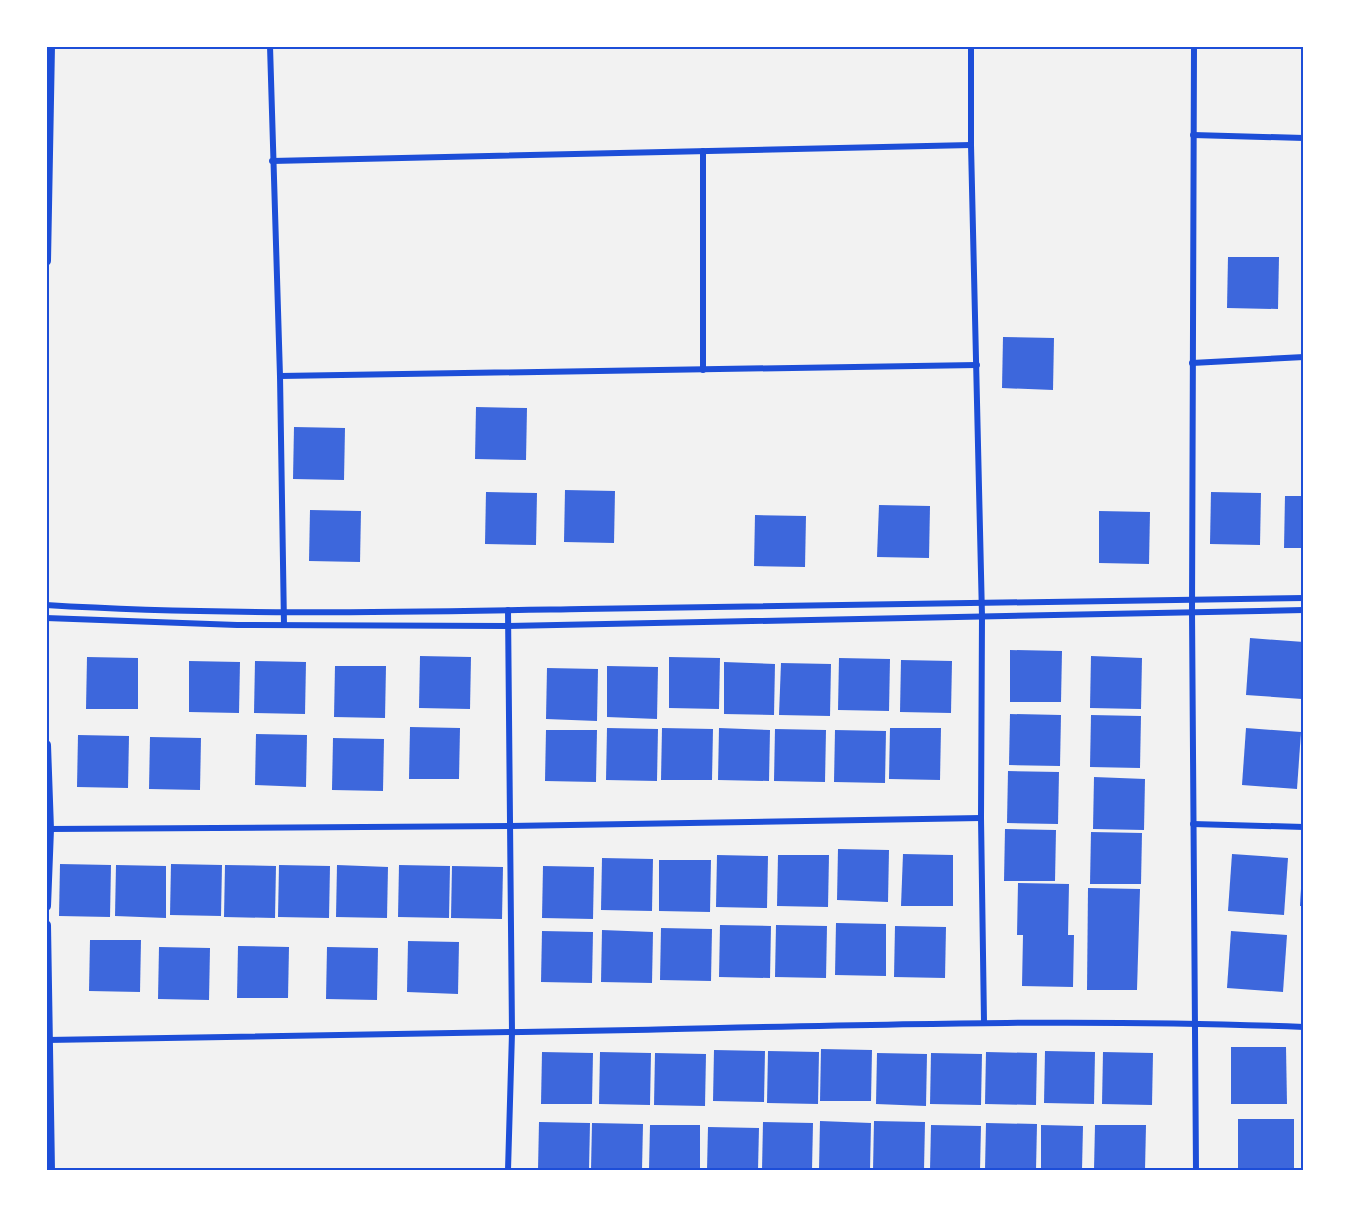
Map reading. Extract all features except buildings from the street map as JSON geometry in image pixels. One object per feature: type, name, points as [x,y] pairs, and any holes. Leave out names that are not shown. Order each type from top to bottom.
[{"type":"street","points":[[46,261],[50,46]]},
{"type":"street","points":[[270,46],[285,625]]},
{"type":"street","points":[[971,46],[971,145],[982,604],[981,818],[984,1022]]},
{"type":"street","points":[[1194,46],[1192,612],[1196,1170]]},
{"type":"street","points":[[1193,135],[1304,138]]},
{"type":"street","points":[[272,161],[971,145]]},
{"type":"street","points":[[702,151],[703,369]]},
{"type":"street","points":[[1192,363],[1304,357]]},
{"type":"street","points":[[280,376],[977,365]]},
{"type":"street","points":[[46,605],[284,612],[1304,598]]},
{"type":"street","points":[[508,610],[512,1033],[508,1170]]},
{"type":"street","points":[[46,618],[169,624],[508,626],[1304,610]]},
{"type":"street","points":[[46,745],[49,829],[46,906]]},
{"type":"street","points":[[49,829],[510,826],[981,818]]},
{"type":"street","points":[[1193,824],[1304,827]]},
{"type":"street","points":[[46,925],[49,1167]]},
{"type":"street","points":[[47,1040],[512,1033],[984,1022],[1196,1023],[1304,1027]]}]
